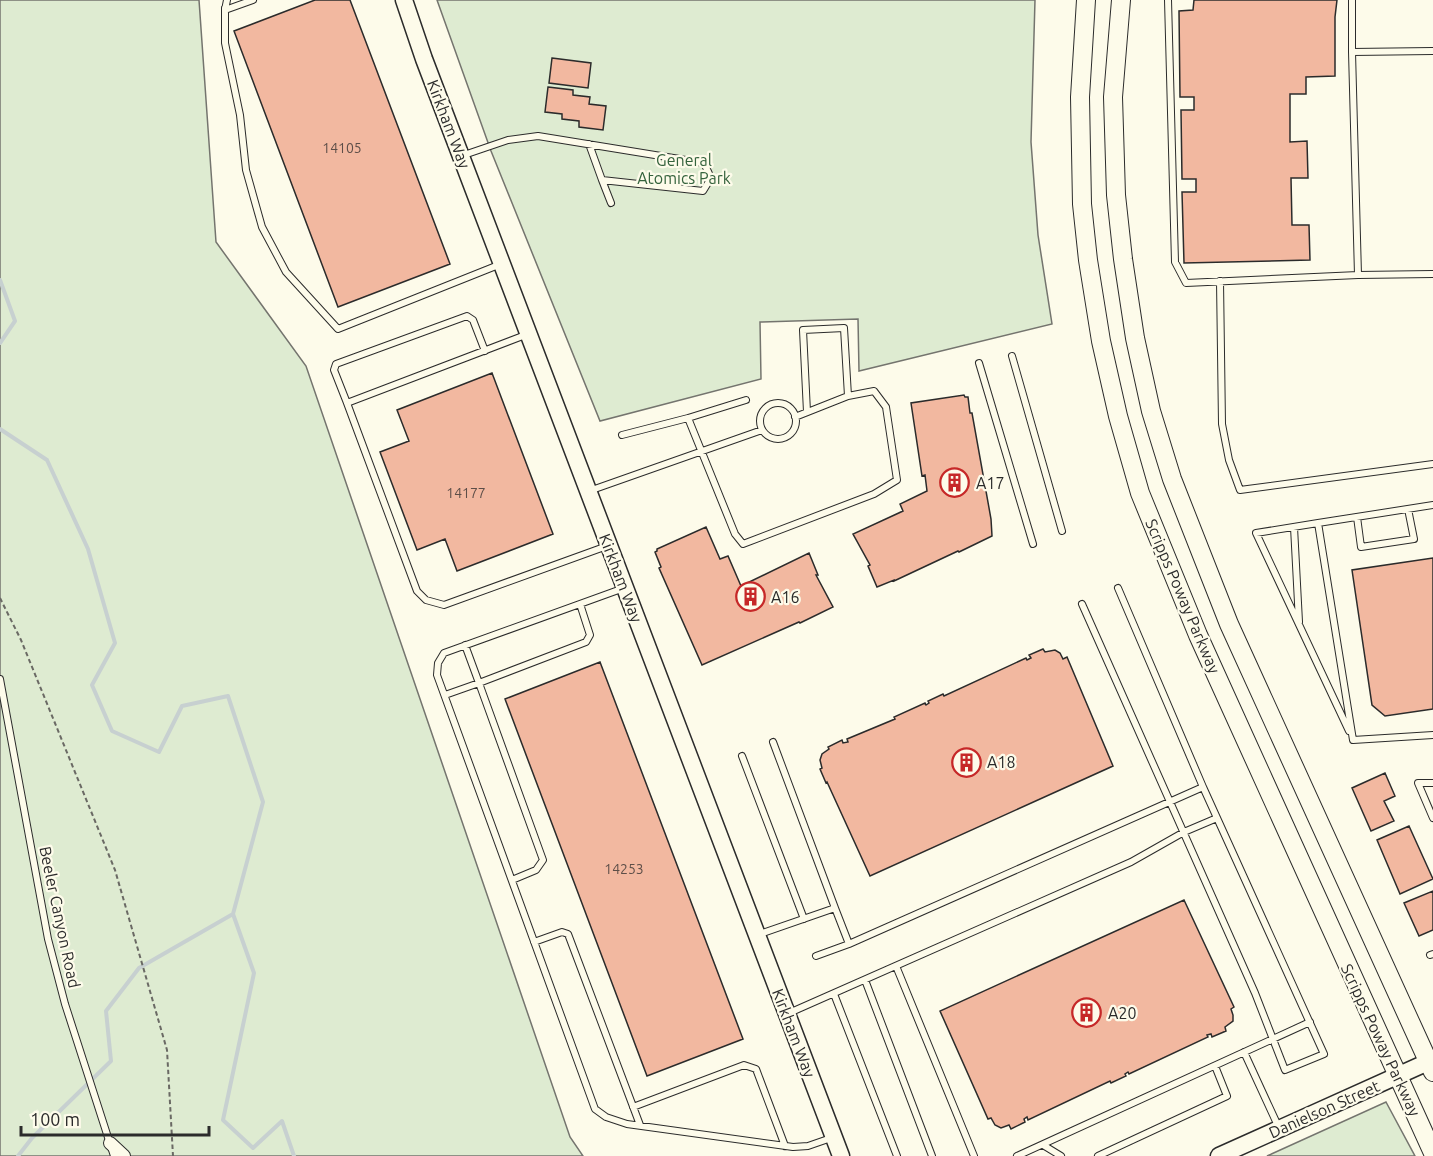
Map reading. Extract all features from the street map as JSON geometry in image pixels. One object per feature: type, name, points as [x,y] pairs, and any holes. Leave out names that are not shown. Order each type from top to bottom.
[{"type":"main road","name":"Kirkham Way","points":[[404,0],[528,334],[841,1156]]},
{"type":"main road","name":"Scripps Poway Parkway","points":[[1086,0],[1080,97],[1082,204],[1088,261],[1101,341],[1118,416],[1140,493],[1202,645],[1433,1154]]},
{"type":"main road","name":"Scripps Poway Parkway","points":[[1121,0],[1113,97],[1116,195],[1135,338],[1151,411],[1172,479],[1229,624],[1431,1067]]},
{"type":"main road","name":"Danielson Street","points":[[1219,1156],[1398,1076],[1431,1067]]},
{"type":"street","points":[[110,1143],[124,1156]]},
{"type":"lane","points":[[226,0],[225,43],[240,115],[246,170],[262,227],[286,273],[338,329],[502,263]]},
{"type":"lane","points":[[225,10],[253,0]]},
{"type":"lane","points":[[1168,0],[1175,262],[1186,283],[1358,274],[1433,274]]},
{"type":"lane","points":[[1352,0],[1358,274]]},
{"type":"lane","points":[[1352,52],[1433,51]]},
{"type":"lane","points":[[461,156],[508,140],[538,136],[704,163],[711,178],[702,191],[602,180]]},
{"type":"lane","points":[[589,144],[611,203]]},
{"type":"lane","points":[[1220,281],[1222,424],[1229,460],[1240,490],[1433,464]]},
{"type":"lane","points":[[485,351],[473,320],[468,316],[336,364],[334,370],[417,591],[426,600],[444,604],[609,545]]},
{"type":"lane","points":[[807,412],[803,330],[844,328],[848,396]]},
{"type":"lane","points":[[347,403],[528,334]]},
{"type":"lane","points":[[1012,356],[1062,531]]},
{"type":"lane","points":[[979,363],[1033,544]]},
{"type":"lane","points":[[688,418],[735,534],[743,544],[863,499],[897,480],[886,407],[874,391],[848,396],[795,417]]},
{"type":"lane","points":[[621,435],[746,400]]},
{"type":"lane","points":[[780,403],[793,412],[794,429],[786,437],[770,438],[762,430],[760,418],[769,405],[780,403]]},
{"type":"lane","points":[[589,492],[762,430]]},
{"type":"lane","points":[[1353,740],[1256,533],[1433,505]]},
{"type":"lane","points":[[1357,517],[1361,547],[1414,539],[1408,509]]},
{"type":"lane","points":[[1318,523],[1353,740]]},
{"type":"lane","points":[[1293,527],[1299,625]]},
{"type":"lane","points":[[625,588],[444,653],[438,663],[437,675],[595,1109],[606,1117],[640,1125],[785,1146],[808,1146],[834,1137]]},
{"type":"lane","points":[[1082,604],[1255,993],[1285,1070],[1324,1054],[1203,787],[1118,588]]},
{"type":"lane","points":[[445,695],[586,642],[590,635],[580,604]]},
{"type":"lane","points":[[465,645],[543,860],[536,870],[512,880]]},
{"type":"lane","name":"Beeler Canyon Road","points":[[0,679],[48,939],[65,1004],[114,1156]]},
{"type":"lane","points":[[1353,740],[1433,735]]},
{"type":"lane","points":[[773,742],[849,944]]},
{"type":"lane","points":[[742,756],[804,919]]},
{"type":"lane","points":[[1433,783],[1418,783],[1433,818]]},
{"type":"lane","points":[[816,956],[849,944],[1203,787]]},
{"type":"lane","points":[[787,1014],[1131,862],[1184,832],[1217,818]]},
{"type":"lane","points":[[757,935],[835,908]]},
{"type":"lane","points":[[534,942],[562,932],[568,934],[640,1125]]},
{"type":"lane","points":[[896,966],[974,1156]]},
{"type":"lane","points":[[866,980],[932,1156]]},
{"type":"lane","points":[[834,994],[897,1156]]},
{"type":"lane","points":[[1017,1156],[1310,1022]]},
{"type":"lane","points":[[1244,1052],[1280,1129]]},
{"type":"lane","points":[[633,1107],[744,1065],[756,1069],[785,1146]]},
{"type":"lane","points":[[1098,1156],[1227,1096],[1215,1066]]},
{"type":"lane","points":[[1043,1145],[1061,1156]]},
{"type":"path","points":[[0,598],[21,640],[115,870],[167,1050],[173,1156]]},
{"type":"green space","points":[[0,0],[199,0],[216,242],[306,366],[570,1137],[583,1156],[0,1156]]},
{"type":"green space","name":"General Atomics Park","points":[[437,0],[1035,0],[1031,142],[1038,235],[1052,324],[859,371],[858,319],[760,322],[761,379],[600,421],[491,151]]},
{"type":"green space","points":[[1386,1102],[1415,1156],[1267,1156]]},
{"type":"building","points":[[315,0],[350,0],[450,264],[338,307],[234,31]]},
{"type":"building","points":[[1194,0],[1337,0],[1335,76],[1306,77],[1306,94],[1290,94],[1290,142],[1307,141],[1308,178],[1291,178],[1292,225],[1309,225],[1310,260],[1184,263],[1182,192],[1196,192],[1196,179],[1182,179],[1181,110],[1194,110],[1194,97],[1180,97],[1179,11],[1193,10]]},
{"type":"building","points":[[552,58],[591,63],[588,88],[549,83]]},
{"type":"building","points":[[548,87],[573,90],[573,95],[590,97],[589,104],[606,106],[603,130],[579,127],[579,121],[562,119],[562,114],[545,112]]},
{"type":"building","points":[[492,373],[553,534],[457,571],[445,539],[417,550],[380,452],[409,441],[397,410]]},
{"type":"building","name":"A17","points":[[964,395],[968,397],[970,413],[972,413],[992,536],[877,587],[868,566],[870,565],[853,534],[903,511],[900,504],[927,491],[925,475],[922,476],[911,403]]},
{"type":"building","name":"A16","points":[[706,527],[720,559],[728,556],[741,586],[809,553],[818,575],[816,575],[833,607],[702,665],[659,568],[661,567],[655,552],[657,549]]},
{"type":"building","points":[[1433,558],[1433,709],[1385,716],[1372,705],[1352,570]]},
{"type":"building","name":"A18","points":[[1043,649],[1045,652],[1055,650],[1063,659],[1067,657],[1113,766],[870,876],[820,769],[822,768],[820,760],[822,754],[829,749],[828,747],[842,740],[843,743],[848,742],[847,739],[895,719],[894,717],[925,703],[926,705],[928,701],[943,694],[944,696],[1026,658],[1027,660],[1031,658],[1029,655]]},
{"type":"building","points":[[600,662],[743,1039],[647,1076],[505,699]]},
{"type":"building","points":[[1385,773],[1395,796],[1384,801],[1394,821],[1371,831],[1352,788]]},
{"type":"building","points":[[1409,826],[1433,879],[1400,894],[1377,840]]},
{"type":"building","points":[[1433,891],[1433,930],[1419,936],[1404,903]]},
{"type":"building","name":"A20","points":[[1184,900],[1234,1007],[1231,1009],[1233,1021],[1225,1027],[1226,1031],[1212,1037],[1211,1034],[1207,1035],[1208,1037],[1129,1074],[1128,1072],[1126,1076],[1111,1083],[1110,1081],[1028,1120],[1027,1117],[1024,1119],[1025,1122],[1011,1129],[1009,1125],[1001,1128],[995,1125],[991,1118],[988,1119],[940,1011]]},
{"type":"waterway","points":[[0,280],[15,321],[0,343]]},
{"type":"waterway","points":[[0,429],[47,460],[88,549],[115,643],[92,685],[112,731],[159,752],[182,706],[228,696],[263,802],[233,914],[254,973],[223,1120],[253,1148],[282,1121],[294,1156]]},
{"type":"waterway","points":[[18,1156],[32,1138],[111,1061],[106,1011],[139,968],[233,914]]},
{"type":"place","name":"A17","points":[[955,483]]},
{"type":"place","name":"A16","points":[[750,597]]},
{"type":"place","name":"A18","points":[[966,762]]},
{"type":"place","name":"A20","points":[[1087,1013]]}]
